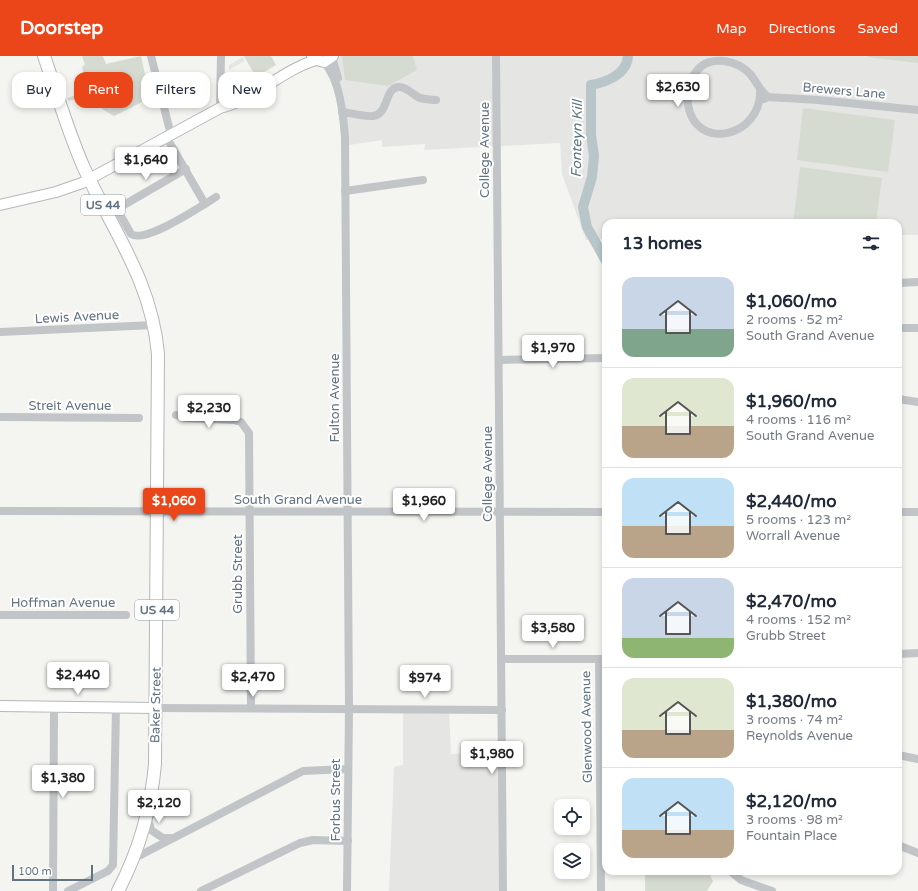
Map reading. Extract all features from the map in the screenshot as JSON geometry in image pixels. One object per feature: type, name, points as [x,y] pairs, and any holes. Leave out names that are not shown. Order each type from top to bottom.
[{"type":"highway","name":"US 44","points":[[44,56],[76,150],[136,269],[147,296],[154,325],[159,373],[158,512]]},
{"type":"highway","name":"Baker Street","points":[[118,891],[133,859],[148,812],[155,764],[158,512]]},
{"type":"main road","points":[[276,73],[305,56]]},
{"type":"main road","points":[[276,79],[302,64],[324,58]]},
{"type":"main road","points":[[0,205],[61,191],[90,180],[220,108]]},
{"type":"main road","points":[[0,706],[156,708]]},
{"type":"street","points":[[151,56],[169,136],[205,204]]},
{"type":"street","points":[[221,56],[221,72]]},
{"type":"street","name":"College Avenue","points":[[496,56],[503,891]]},
{"type":"street","name":"Fulton Avenue","points":[[324,58],[337,88],[345,137],[349,709]]},
{"type":"street","points":[[759,104],[768,97],[760,90],[750,74],[745,69],[732,63],[718,60],[706,63],[698,69],[690,82],[687,97],[690,113],[697,124],[702,129],[717,134],[730,132],[743,127],[755,114],[759,104],[760,90]]},
{"type":"street","points":[[342,112],[369,116],[378,115],[382,111],[391,91],[396,87],[404,87],[420,98],[436,100]]},
{"type":"street","name":"Brewers Lane","points":[[768,97],[918,110]]},
{"type":"street","points":[[186,169],[117,209],[131,234],[134,236],[151,233],[216,197]]},
{"type":"street","points":[[345,191],[422,180]]},
{"type":"street","points":[[902,283],[918,282]]},
{"type":"street","name":"Lewis Avenue","points":[[0,332],[154,325]]},
{"type":"street","points":[[902,328],[918,328]]},
{"type":"street","points":[[499,360],[602,358]]},
{"type":"street","points":[[902,400],[918,402]]},
{"type":"street","name":"Grubb Street","points":[[176,415],[186,418],[234,420],[241,422],[246,427],[250,439],[250,708]]},
{"type":"street","name":"Streit Avenue","points":[[0,417],[139,418]]},
{"type":"street","name":"South Grand Avenue","points":[[0,511],[602,512]]},
{"type":"street","points":[[902,512],[918,512]]},
{"type":"street","name":"Hoffman Avenue","points":[[0,615],[126,615]]},
{"type":"street","points":[[902,654],[918,653]]},
{"type":"street","points":[[501,659],[602,659]]},
{"type":"street","name":"Glenwood Avenue","points":[[601,891],[602,659]]},
{"type":"street","points":[[53,891],[54,706]]},
{"type":"street","points":[[68,891],[108,871],[113,866],[116,707]]},
{"type":"street","points":[[156,708],[502,710]]},
{"type":"street","name":"Forbus Street","points":[[348,891],[349,709]]},
{"type":"street","points":[[902,756],[918,759]]},
{"type":"street","points":[[133,859],[170,838],[304,772],[312,770],[348,769]]},
{"type":"street","points":[[148,812],[148,823],[151,830],[163,838],[170,838]]},
{"type":"street","points":[[201,891],[300,843],[313,840],[348,841]]},
{"type":"street","points":[[902,847],[918,853]]},
{"type":"street","points":[[735,875],[741,880],[772,891]]},
{"type":"shaded area","points":[[82,56],[103,56],[106,64],[141,56],[144,72],[141,72],[141,102],[133,106],[133,72],[83,72],[82,67],[85,65]]},
{"type":"shaded area","points":[[244,56],[271,56],[276,65],[264,72],[253,72]]},
{"type":"shaded area","points":[[335,56],[918,56],[918,235],[902,235],[902,219],[602,219],[602,239],[586,240],[562,174],[560,143],[424,150],[425,144],[382,147],[382,140],[349,145]]},
{"type":"shaded area","points":[[342,56],[413,56],[417,70],[388,86],[345,80]]},
{"type":"shaded area","points":[[868,56],[918,56],[918,63],[868,57]]},
{"type":"shaded area","points":[[243,57],[245,61],[229,70],[229,65]]},
{"type":"shaded area","points":[[74,96],[74,99],[69,101],[67,98]]},
{"type":"shaded area","points":[[102,108],[130,108],[114,116]]},
{"type":"shaded area","points":[[803,108],[895,120],[888,172],[797,160]]},
{"type":"shaded area","points":[[800,167],[882,178],[877,219],[794,219]]},
{"type":"shaded area","points":[[403,709],[449,709],[451,754],[502,753],[503,891],[389,891],[394,767],[403,765]]},
{"type":"shaded area","points":[[645,875],[710,875],[713,881],[707,891],[645,891]]},
{"type":"waterway","name":"Fonteyn Kill","points":[[602,254],[587,227],[583,207],[592,177],[594,156],[591,135],[591,85],[603,82],[615,76],[624,68],[628,56]]}]
